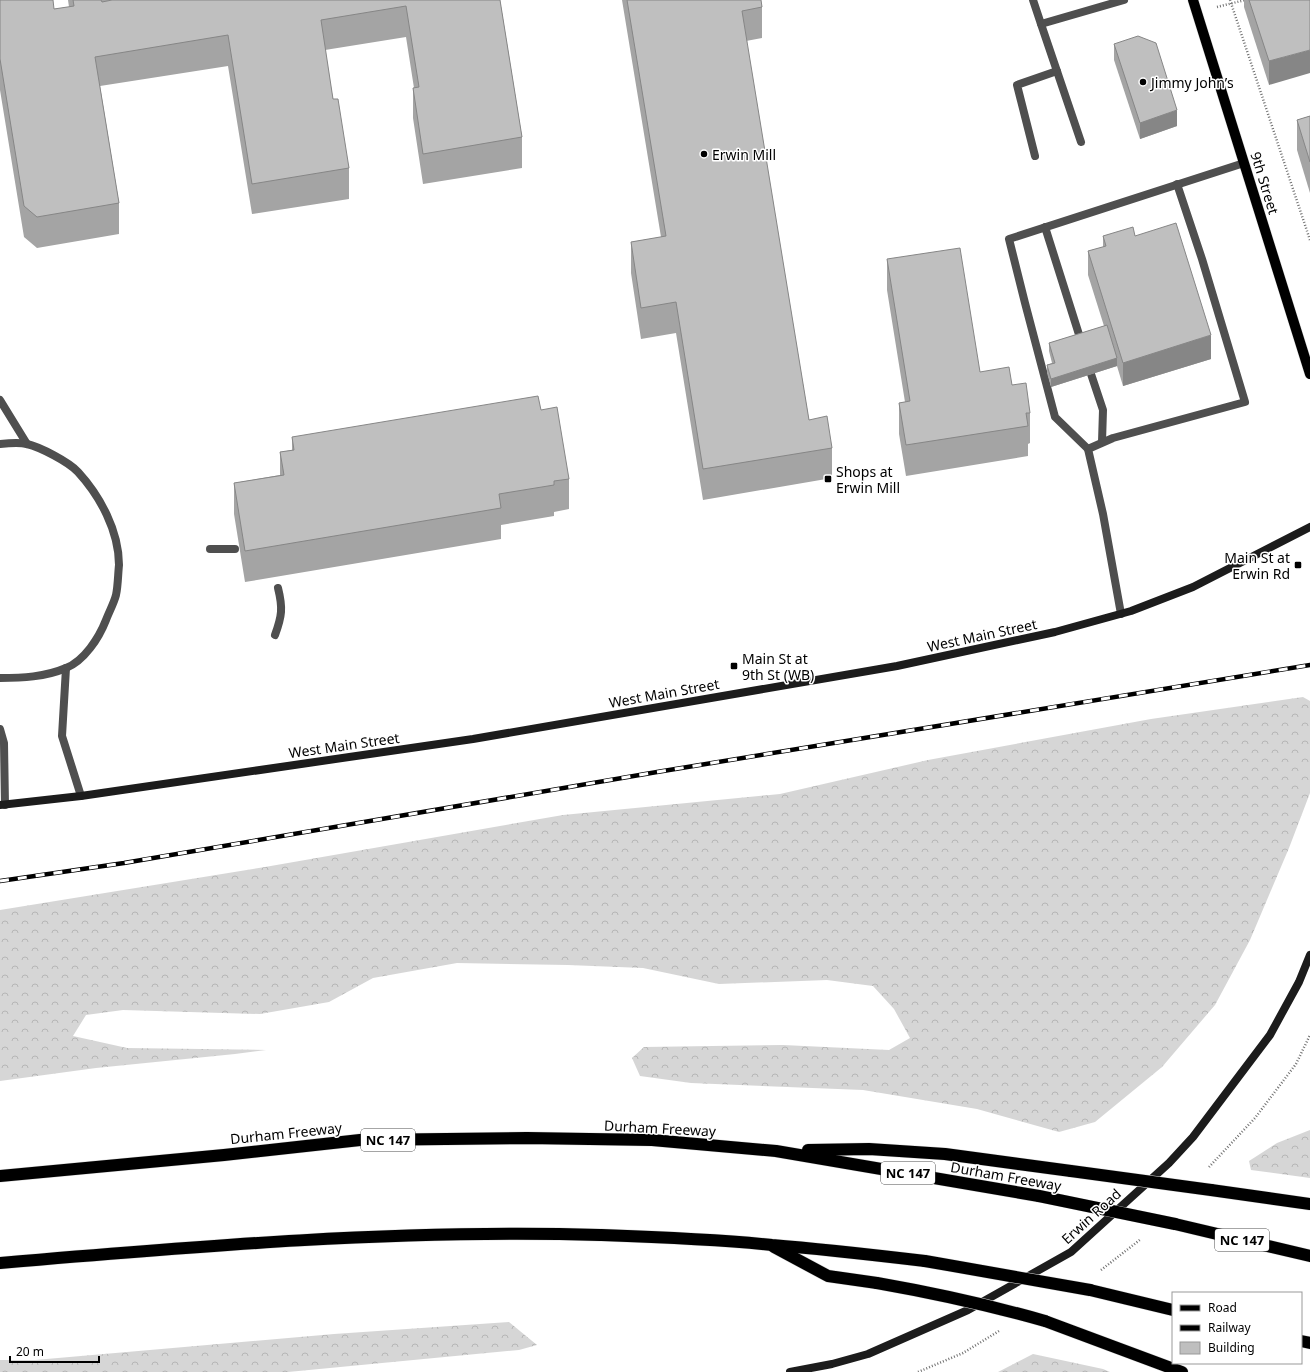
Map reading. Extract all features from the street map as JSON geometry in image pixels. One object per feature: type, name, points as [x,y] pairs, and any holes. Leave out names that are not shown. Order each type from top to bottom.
[{"type":"highway","name":"Durham Freeway","points":[[0,1176],[224,1155],[360,1140],[527,1138],[652,1140],[776,1151],[1039,1196],[1175,1224],[1310,1256]]},
{"type":"highway","points":[[776,1151],[869,1150],[946,1154],[1310,1204]]},
{"type":"highway","points":[[0,1263],[257,1243],[373,1237],[494,1234],[598,1235],[682,1238],[770,1244],[925,1261],[1090,1290],[1172,1310]]},
{"type":"highway","points":[[770,1244],[828,1276],[954,1297],[1008,1310],[1045,1321],[1182,1372]]},
{"type":"main road","name":"9th Street","points":[[1193,0],[1310,374]]},
{"type":"main road","name":"West Main Street","points":[[2,805],[82,796],[465,740],[897,666],[1055,632],[1121,614],[1193,587],[1310,527]]},
{"type":"main road","name":"Erwin Road","points":[[790,1372],[832,1364],[868,1354],[968,1310],[1071,1252],[1169,1163],[1193,1137],[1270,1035],[1298,982],[1310,955]]},
{"type":"lane","points":[[1033,0],[1081,142]]},
{"type":"lane","points":[[1041,24],[1124,0]]},
{"type":"lane","points":[[1035,156],[1017,84],[1057,71]]},
{"type":"lane","points":[[1121,614],[1103,514],[1088,449],[1055,417],[1024,303],[1009,239],[1244,163]]},
{"type":"lane","points":[[1088,449],[1113,438],[1245,402],[1202,259],[1177,184]]},
{"type":"lane","points":[[1045,227],[1103,410],[1102,442]]},
{"type":"lane","points":[[0,400],[27,444]]},
{"type":"lane","points":[[0,444],[27,444],[44,450],[77,471],[107,514],[114,534],[119,564],[116,595],[102,632],[94,644],[77,662],[66,668],[28,678],[0,678]]},
{"type":"lane","points":[[210,549],[235,549]]},
{"type":"lane","points":[[275,636],[281,619],[282,602],[278,588]]},
{"type":"lane","points":[[66,668],[62,736],[82,796]]},
{"type":"lane","points":[[0,729],[4,743],[2,805]]},
{"type":"path","points":[[1197,12],[1230,2],[1245,0]]},
{"type":"path","points":[[1230,2],[1310,240]]},
{"type":"green space","points":[[1303,697],[1310,701],[1310,793],[1289,848],[1250,940],[1215,1005],[1162,1067],[1095,1122],[1059,1132],[977,1109],[863,1090],[691,1083],[640,1076],[632,1058],[644,1047],[783,1045],[889,1050],[910,1038],[894,1009],[873,986],[827,980],[719,984],[643,968],[568,965],[457,963],[373,978],[329,1002],[260,1014],[123,1010],[86,1015],[73,1036],[127,1048],[266,1050],[96,1068],[0,1081],[0,910],[265,867],[563,815],[780,794],[928,760],[1151,719]]},
{"type":"green space","points":[[1310,1130],[1310,1178],[1251,1170],[1249,1161],[1277,1143]]},
{"type":"green space","points":[[509,1322],[537,1345],[519,1350],[288,1372],[0,1372],[0,1360],[35,1360],[334,1334]]},
{"type":"green space","points":[[1033,1354],[1103,1369],[1110,1372],[998,1372]]},
{"type":"building","points":[[0,0],[53,0],[54,9],[74,6],[73,0],[101,0],[102,2],[112,0],[500,0],[522,137],[423,154],[413,88],[419,87],[406,6],[321,20],[333,99],[338,99],[349,168],[252,184],[228,35],[95,57],[119,203],[37,217],[24,206],[0,59]]},
{"type":"building","name":"Erwin Mill","points":[[627,0],[761,0],[762,7],[742,11],[809,420],[827,416],[832,448],[703,469],[676,302],[641,308],[631,242],[666,236]]},
{"type":"building","points":[[1249,0],[1310,0],[1310,50],[1269,61]]},
{"type":"building","points":[[1138,36],[1156,43],[1177,110],[1140,123],[1114,44]]},
{"type":"building","points":[[1310,116],[1310,162],[1297,120]]},
{"type":"building","points":[[1176,223],[1211,335],[1123,363],[1088,251],[1106,246],[1103,236],[1133,227],[1135,236]]},
{"type":"building","points":[[960,248],[980,372],[1009,367],[1012,385],[1026,383],[1030,413],[1026,413],[1028,426],[906,445],[899,403],[910,401],[887,259]]},
{"type":"building","points":[[1107,325],[1117,358],[1051,379],[1047,365],[1055,363],[1049,343]]},
{"type":"building","points":[[538,396],[541,410],[557,407],[569,479],[554,481],[554,485],[499,494],[501,508],[245,551],[234,483],[284,475],[280,452],[294,450],[292,437]]},
{"type":"railway","points":[[0,881],[124,863],[657,772],[1310,665]]},
{"type":"place","name":"Jimmy John’s","points":[[1143,82]]},
{"type":"place","name":"Erwin Mill","points":[[704,154]]},
{"type":"place","name":"Shops at Erwin Mill","points":[[828,479]]},
{"type":"place","name":"Main St at Erwin Rd","points":[[1298,565]]},
{"type":"place","name":"Main St at 9th St (WB)","points":[[734,666]]}]
